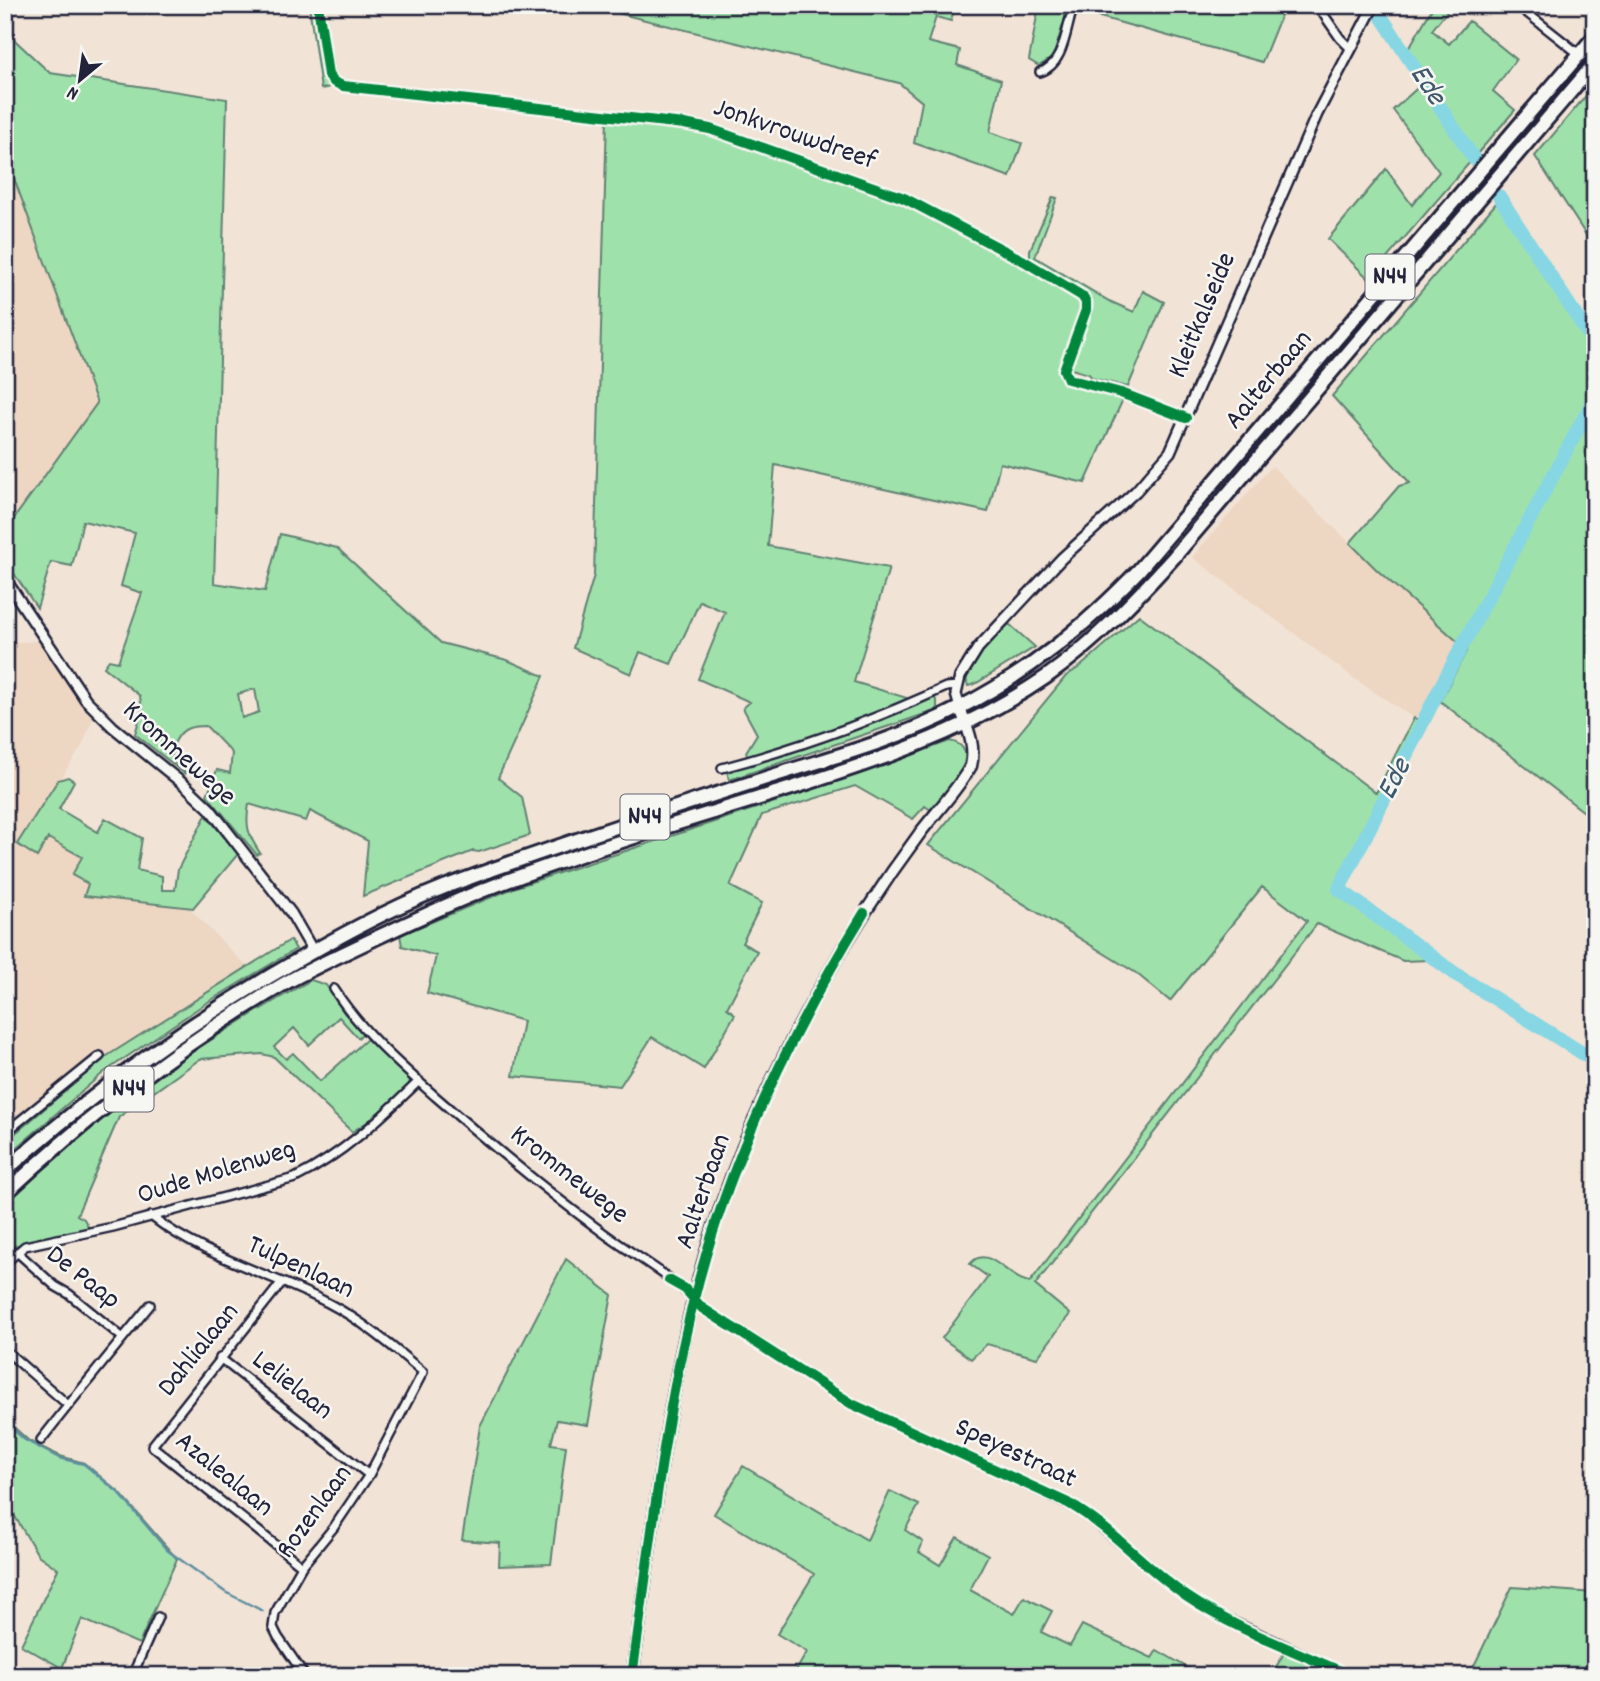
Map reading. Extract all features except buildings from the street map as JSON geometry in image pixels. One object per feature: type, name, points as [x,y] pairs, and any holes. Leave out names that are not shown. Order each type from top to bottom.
[{"type":"highway","name":"Aalterbaan","points":[[960,708],[1036,663],[1065,641],[1134,576],[1595,36]]},
{"type":"highway","name":"Aalterbaan","points":[[965,724],[1011,699],[1064,663],[1146,588],[1594,66]]},
{"type":"highway","name":"N44","points":[[5,1171],[81,1105],[147,1055],[217,1007],[371,920],[466,878],[615,826],[870,744],[960,708]]},
{"type":"highway","name":"N44","points":[[5,1194],[66,1139],[140,1080],[226,1021],[321,964],[425,915],[514,878],[876,760],[965,724]]},
{"type":"main road","name":"Aalterbaan","points":[[632,1676],[669,1416],[694,1298],[716,1223],[738,1161],[792,1041],[864,913],[971,766],[973,748],[960,708]]},
{"type":"street","name":"Jonkvrouwdreef","points":[[318,5],[328,75],[343,86],[710,129],[904,198],[1024,261],[1082,296],[1086,302],[1086,310],[1064,370],[1068,379],[1121,393],[1186,418]]},
{"type":"street","points":[[1040,72],[1051,67],[1057,59],[1074,5]]},
{"type":"street","points":[[1317,5],[1350,48]]},
{"type":"street","name":"Kleitkalseide","points":[[958,685],[978,648],[1062,558],[1136,491],[1161,464],[1176,441],[1317,114],[1374,5]]},
{"type":"street","points":[[1517,5],[1579,54]]},
{"type":"street","name":"Krommewege","points":[[5,579],[86,700],[113,727],[187,787],[209,809],[290,913],[321,964]]},
{"type":"street","points":[[722,768],[870,719],[946,687],[958,685],[956,694],[960,708]]},
{"type":"street","name":"Krommewege","points":[[334,989],[356,1020],[419,1082],[492,1146],[551,1194],[694,1298]]},
{"type":"street","points":[[5,1133],[100,1056]]},
{"type":"street","name":"Oude Molenweg","points":[[5,1264],[26,1246],[279,1183],[308,1171],[369,1129],[419,1082]]},
{"type":"street","name":"Tulpenlaan","points":[[151,1216],[175,1235],[328,1303],[356,1319],[423,1372]]},
{"type":"street","name":"De Paap","points":[[17,1252],[55,1286],[69,1294],[123,1338]]},
{"type":"street","name":"Dahlialaan","points":[[152,1446],[282,1282]]},
{"type":"street","name":"Speyestraat","points":[[694,1298],[702,1308],[852,1404],[1080,1510],[1173,1587],[1210,1611],[1351,1676]]},
{"type":"street","name":"De Paap","points":[[41,1440],[67,1404],[97,1372],[150,1305]]},
{"type":"street","points":[[5,1350],[67,1404]]},
{"type":"street","name":"Lelielaan","points":[[220,1358],[369,1475]]},
{"type":"street","name":"Rozenlaan","points":[[305,1676],[278,1637],[273,1626],[275,1613],[302,1566],[334,1527],[369,1475],[423,1372]]},
{"type":"street","name":"Azalealaan","points":[[152,1446],[302,1566]]},
{"type":"street","points":[[132,1676],[158,1617]]},
{"type":"shaded area","points":[[5,154],[97,403],[5,531]]},
{"type":"shaded area","points":[[1272,466],[1377,570],[1467,650],[1428,724],[1414,718],[1355,679],[1192,557]]},
{"type":"shaded area","points":[[39,641],[94,716],[82,746],[18,844],[48,838],[83,857],[89,884],[85,896],[188,907],[247,967],[107,1056],[5,1141],[5,643]]},
{"type":"green space","points":[[309,5],[314,5],[325,77],[330,87],[321,89]]},
{"type":"green space","points":[[585,5],[955,5],[951,21],[936,17],[928,42],[960,50],[957,65],[1001,80],[990,132],[1022,143],[1010,177],[914,143],[922,102],[899,83]]},
{"type":"green space","points":[[1039,5],[1069,5],[1053,57],[1039,66],[1029,60]]},
{"type":"green space","points":[[1083,5],[1285,5],[1262,62],[1100,17]]},
{"type":"green space","points":[[1434,5],[1447,11],[1432,30],[1449,44],[1469,21],[1516,59],[1493,91],[1515,110],[1369,279],[1328,239],[1386,169],[1412,205],[1439,172],[1393,110],[1424,82],[1406,53]]},
{"type":"green space","points":[[5,31],[50,73],[227,99],[214,583],[265,591],[280,534],[337,548],[441,643],[507,660],[544,676],[498,778],[522,797],[530,835],[479,852],[473,851],[363,896],[368,841],[310,811],[306,821],[249,804],[247,818],[250,835],[260,853],[257,855],[207,795],[217,770],[230,773],[232,753],[206,726],[189,728],[178,737],[172,752],[174,761],[185,774],[135,734],[142,710],[140,696],[104,667],[109,660],[118,662],[142,593],[121,586],[135,533],[83,521],[72,566],[51,562],[37,608],[5,560],[5,531],[97,403],[5,154]],"holes":[[[255,689],[259,712],[242,718],[238,694]]]},
{"type":"green space","points":[[1595,85],[1595,131],[1591,139],[1595,142],[1595,249],[1535,156]]},
{"type":"green space","points":[[607,117],[708,131],[903,201],[1023,263],[1072,292],[1081,302],[1083,309],[1061,364],[1060,375],[1068,383],[1124,397],[1085,483],[1000,463],[988,512],[775,465],[768,546],[889,568],[854,682],[907,698],[911,706],[933,697],[937,701],[937,710],[729,780],[727,771],[749,762],[746,752],[757,734],[743,708],[750,702],[698,679],[725,612],[700,601],[671,664],[640,652],[631,674],[573,648],[594,575]]},
{"type":"green space","points":[[1503,195],[1595,339],[1595,803],[1588,815],[1440,701],[1467,650],[1350,543],[1399,486],[1410,483],[1332,396]]},
{"type":"green space","points":[[1053,197],[1057,198],[1035,257],[1109,301],[1134,312],[1143,291],[1164,302],[1128,387],[1092,378],[1089,374],[1068,368],[1091,302],[1079,288],[1037,264],[1030,257],[1030,250]]},
{"type":"green space","points":[[1139,615],[1376,793],[1414,718],[1428,724],[1343,889],[1402,928],[1397,935],[1432,958],[1403,961],[1317,924],[1035,1285],[1070,1314],[1037,1358],[987,1344],[971,1359],[942,1338],[988,1277],[970,1264],[977,1258],[984,1257],[1030,1282],[1307,921],[1262,887],[1170,1001],[1136,973],[928,845],[1066,676]]},
{"type":"green space","points":[[1009,624],[1035,647],[968,686],[967,678],[974,661]]},
{"type":"green space","points":[[950,741],[961,746],[965,753],[960,773],[932,811],[925,806],[913,819],[855,786],[762,815],[730,886],[762,903],[742,943],[757,951],[727,1008],[735,1014],[704,1069],[652,1037],[620,1086],[513,1076],[523,1021],[427,993],[436,956],[402,946],[400,935],[516,887]]},
{"type":"green space","points":[[68,777],[74,781],[59,809],[98,832],[105,818],[142,838],[137,870],[162,876],[162,890],[175,890],[178,869],[206,815],[238,854],[193,908],[84,896],[88,884],[72,875],[82,857],[48,838],[37,857],[17,844],[58,780]]},
{"type":"green space","points":[[290,940],[296,949],[203,1005],[103,1073],[5,1158],[5,1142],[107,1056]]},
{"type":"green space","points":[[311,980],[326,985],[344,1013],[363,1033],[358,1038],[339,1017],[309,1045],[294,1028],[274,1047],[286,1059],[293,1053],[320,1081],[367,1039],[410,1079],[409,1086],[352,1132],[274,1057],[262,1054],[200,1059],[119,1117],[77,1215],[84,1219],[90,1230],[14,1246],[5,1257],[5,1204],[65,1149],[101,1118],[177,1062]]},
{"type":"green space","points":[[566,1259],[612,1295],[588,1425],[557,1420],[551,1444],[566,1446],[551,1564],[499,1566],[500,1543],[462,1540],[480,1426]]},
{"type":"green space","points":[[5,1419],[29,1441],[60,1456],[84,1463],[120,1493],[177,1559],[139,1644],[82,1619],[62,1668],[21,1645],[58,1569],[38,1555],[14,1515],[5,1509]]},
{"type":"green space","points":[[743,1466],[867,1540],[890,1491],[919,1505],[905,1530],[923,1542],[919,1552],[940,1565],[957,1537],[988,1555],[970,1590],[1014,1614],[1024,1597],[1052,1611],[1041,1632],[1070,1646],[1082,1625],[1152,1658],[1157,1650],[1202,1676],[793,1676],[807,1652],[777,1634],[814,1574],[714,1514]]},
{"type":"green space","points":[[1512,1587],[1595,1593],[1595,1676],[1480,1676],[1471,1672]]},
{"type":"green space","points":[[1285,1651],[1338,1676],[1271,1676]]},
{"type":"waterway","name":"Ede","points":[[1379,13],[1474,159]]},
{"type":"waterway","name":"Ede","points":[[1499,196],[1595,345]]},
{"type":"waterway","name":"Ede","points":[[1595,397],[1442,684],[1339,889],[1457,975],[1595,1061]]},
{"type":"waterway","points":[[5,1422],[25,1440],[59,1458],[84,1464],[119,1493],[167,1550],[225,1592],[263,1611]]},
{"type":"waterway","points":[[237,1668],[243,1676]]},
{"type":"cycle path","points":[[318,5],[328,75],[343,86],[710,129],[904,198],[1024,261],[1082,296],[1086,302],[1086,310],[1064,370],[1068,379],[1121,393],[1186,418]]},
{"type":"cycle path","points":[[632,1676],[674,1392],[708,1248],[743,1148],[764,1100],[811,1005],[864,913]]},
{"type":"cycle path","points":[[669,1280],[685,1289],[702,1308],[852,1404],[1068,1503],[1099,1524],[1171,1585],[1205,1608],[1246,1630],[1351,1676]]}]
